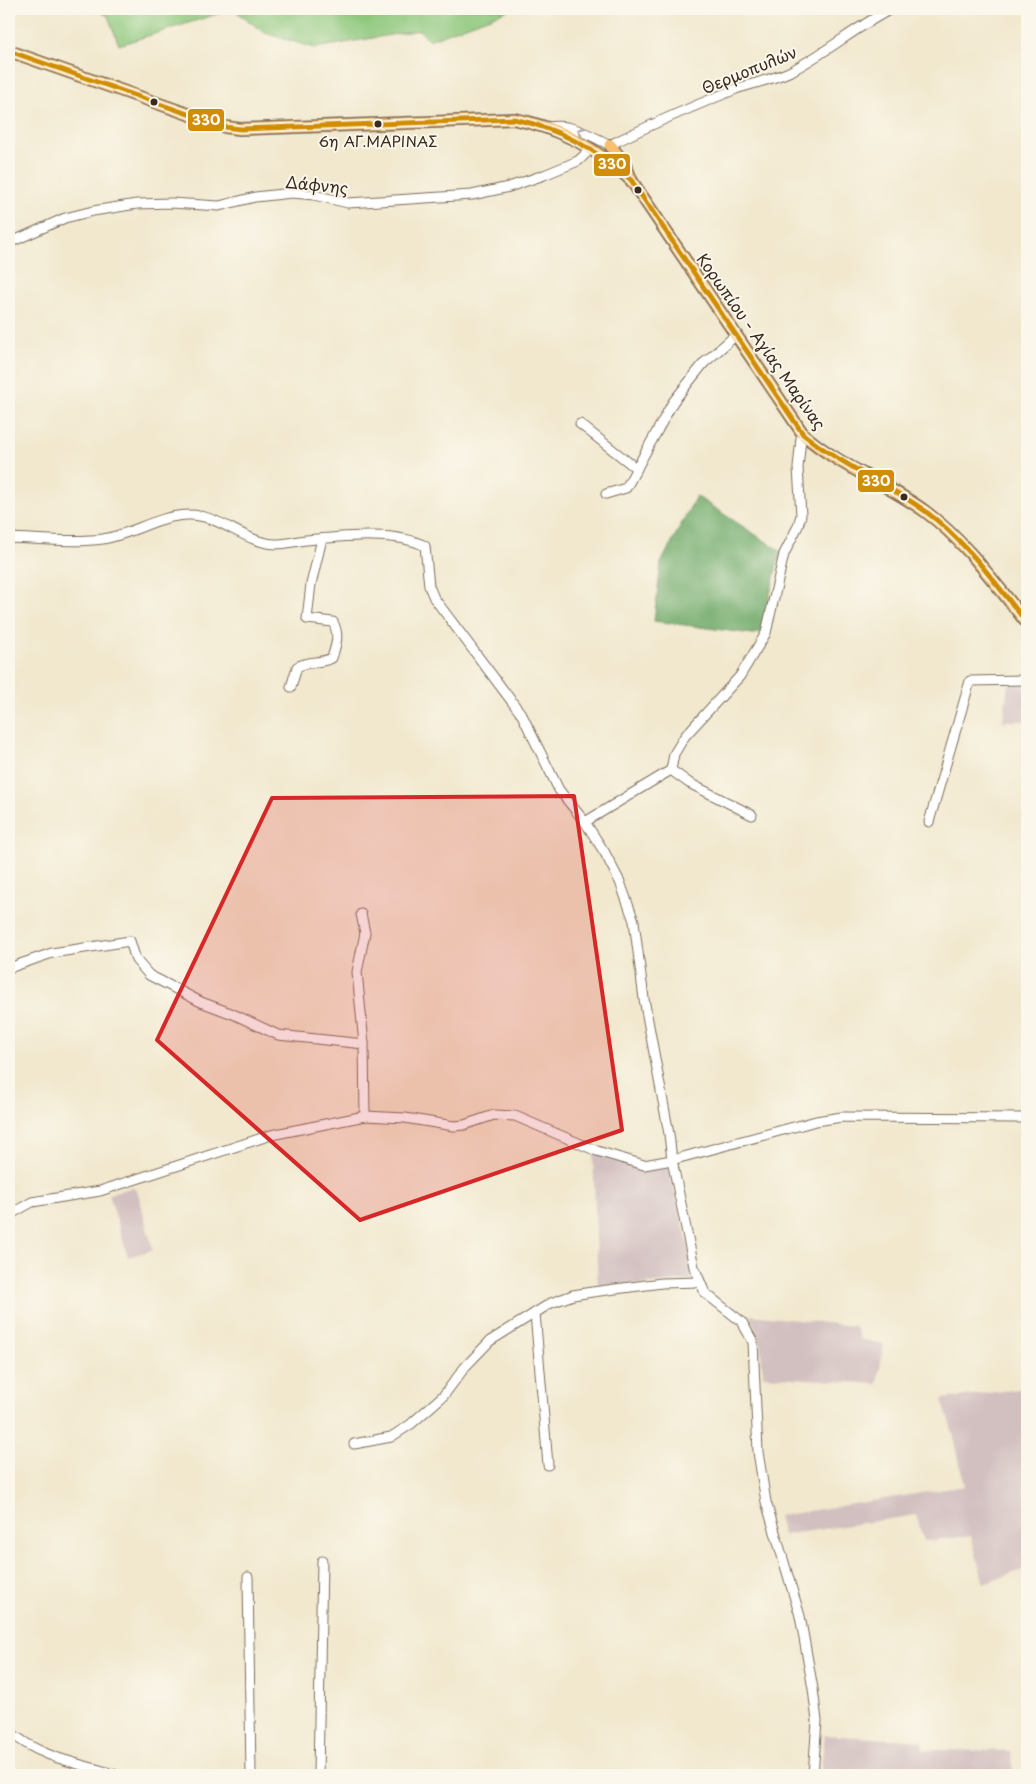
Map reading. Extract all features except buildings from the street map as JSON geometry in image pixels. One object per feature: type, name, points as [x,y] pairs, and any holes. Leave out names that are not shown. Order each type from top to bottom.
[{"type":"main road","name":"Κορωπίου - Αγίας Μαρίνας","points":[[9,51],[225,126],[240,129],[514,119],[549,127],[591,149],[631,180],[803,434],[821,449],[925,511],[943,526],[964,547],[1027,622]]},
{"type":"main road","points":[[610,145],[625,164],[631,180]]},
{"type":"street","name":"Θερμοπυλών","points":[[610,145],[658,122],[736,89],[788,72],[822,54],[864,23],[892,9]]},
{"type":"street","points":[[549,127],[567,126],[610,145]]},
{"type":"street","name":"Δάφνης","points":[[9,244],[65,218],[93,211],[137,204],[171,202],[219,206],[255,197],[292,193],[314,195],[348,203],[472,195],[509,187],[544,175],[578,160],[591,149]]},
{"type":"street","points":[[606,494],[626,488],[673,402],[704,363],[736,335]]},
{"type":"street","points":[[580,424],[637,469]]},
{"type":"street","points":[[585,822],[671,770],[674,754],[684,736],[740,676],[766,633],[784,554],[798,526],[801,515],[798,468],[803,434]]},
{"type":"street","points":[[9,538],[70,541],[104,538],[128,532],[153,521],[190,514],[202,516],[263,543],[278,544],[322,539],[404,538],[425,546],[429,586],[434,598],[461,631],[522,715],[559,790],[585,822],[616,875],[634,920],[644,999],[672,1160],[694,1267],[700,1282],[712,1300],[742,1322],[753,1342],[758,1452],[766,1502],[800,1616],[814,1690],[817,1721],[813,1775]]},
{"type":"street","points":[[292,687],[297,667],[304,663],[324,662],[332,658],[337,641],[337,630],[333,622],[307,619],[311,584],[322,539]]},
{"type":"street","points":[[930,822],[970,681],[1027,680]]},
{"type":"street","points":[[671,770],[689,783],[752,815]]},
{"type":"street","points":[[361,914],[365,933],[357,972],[364,1044],[365,1116]]},
{"type":"street","points":[[9,968],[52,953],[130,941],[136,960],[149,974],[201,1002],[233,1014],[261,1029],[278,1035],[364,1044]]},
{"type":"street","points":[[9,1215],[32,1202],[100,1191],[271,1135],[365,1116],[405,1118],[454,1126],[464,1125],[494,1115],[515,1116],[597,1151],[644,1165],[672,1160],[816,1122],[842,1118],[1027,1118]]},
{"type":"street","points":[[354,1444],[391,1437],[411,1424],[444,1395],[465,1367],[490,1341],[535,1313],[573,1295],[662,1283],[700,1282]]},
{"type":"street","points":[[535,1313],[548,1465]]},
{"type":"street","points":[[318,1775],[322,1562]]},
{"type":"street","points":[[248,1577],[251,1775]]},
{"type":"street","points":[[9,1731],[17,1738],[54,1757],[116,1775]]},
{"type":"highlighted area","points":[[574,796],[622,1130],[360,1220],[157,1040],[272,798]]},
{"type":"shaded area","points":[[1027,684],[1027,721],[1003,721],[1008,685]]},
{"type":"shaded area","points":[[593,1152],[646,1168],[668,1164],[697,1279],[598,1289]]},
{"type":"shaded area","points":[[133,1187],[138,1193],[153,1250],[128,1257],[109,1194]]},
{"type":"shaded area","points":[[750,1315],[855,1326],[860,1339],[884,1344],[877,1384],[763,1376],[760,1340]]},
{"type":"shaded area","points":[[1027,1388],[1027,1568],[984,1584],[971,1536],[924,1541],[916,1515],[783,1535],[778,1516],[965,1486],[953,1433],[942,1399]]},
{"type":"shaded area","points":[[825,1735],[922,1741],[923,1750],[1011,1751],[1013,1775],[820,1775]]},
{"type":"green space","points":[[95,9],[233,9],[119,45],[108,16]]},
{"type":"green space","points":[[233,9],[511,9],[429,40],[419,30],[315,48],[265,33]]},
{"type":"green space","points":[[696,496],[782,552],[777,565],[761,632],[753,634],[654,621],[661,563]]},
{"type":"transit line","name":"330","points":[[9,51],[225,127],[240,129],[514,119],[547,128],[577,142],[604,159],[631,180],[803,434],[833,455],[910,501],[940,523],[967,549],[1027,623]]},
{"type":"place","name":"6η ΑΓ.ΜΑΡΙΝΑΣ","points":[[378,124]]}]
